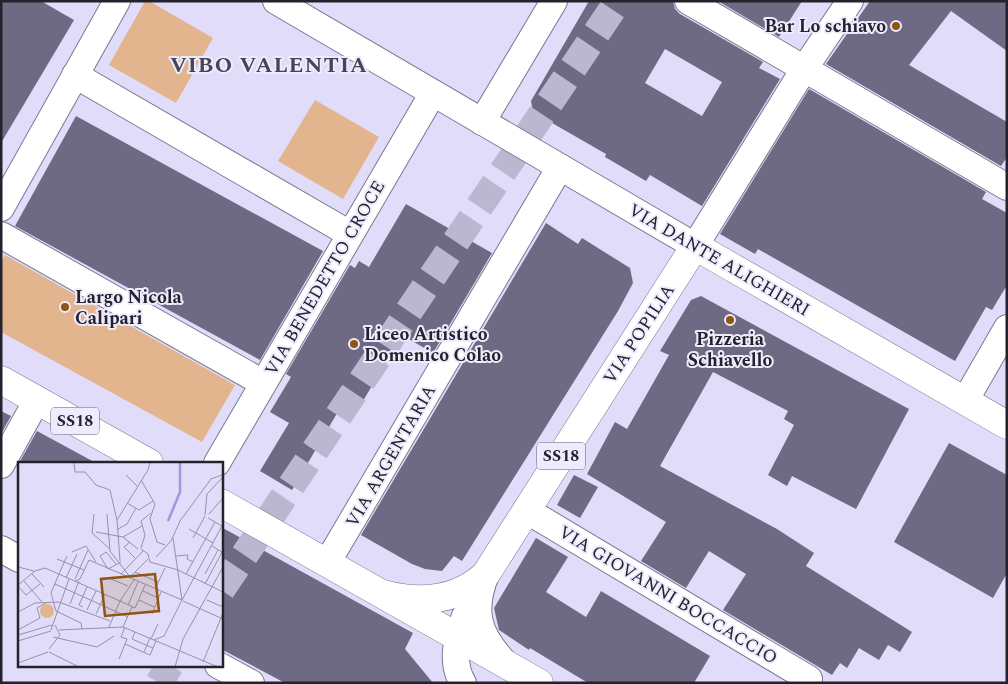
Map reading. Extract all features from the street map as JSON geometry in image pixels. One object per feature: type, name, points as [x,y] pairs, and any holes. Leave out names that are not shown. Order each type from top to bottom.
[{"type":"main road","name":"VIA DANTE ALIGHIERI","points":[[695,246],[1007,425]]},
{"type":"main road","name":"VIA POPILIA","points":[[383,594],[405,600],[437,598],[456,593],[482,582],[695,246]]},
{"type":"main road","name":"SS18","points":[[1,380],[147,462]]},
{"type":"main road","name":"SS18","points":[[222,504],[539,683]]},
{"type":"street","points":[[1,208],[117,1]]},
{"type":"street","name":"VIA DANTE ALIGHIERI","points":[[276,1],[695,246]]},
{"type":"street","points":[[482,122],[554,1]]},
{"type":"street","points":[[688,1],[1007,187]]},
{"type":"street","name":"VIA POPILIA","points":[[695,246],[804,69],[850,1]]},
{"type":"street","points":[[75,75],[350,234]]},
{"type":"street","name":"VIA BENEDETTO CROCE","points":[[218,462],[433,93]]},
{"type":"street","name":"VIA ARGENTARIA","points":[[328,563],[560,167]]},
{"type":"street","points":[[1,235],[263,383]]},
{"type":"street","points":[[965,401],[1007,328]]},
{"type":"street","points":[[1,465],[38,400]]},
{"type":"street","name":"VIA GIOVANNI BOCCACCIO","points":[[526,510],[810,679]]},
{"type":"street","points":[[1,549],[18,558]]},
{"type":"street","points":[[457,680],[456,654],[458,637],[467,611],[482,582]]},
{"type":"street","points":[[482,582],[477,605],[483,634],[491,647],[507,665]]},
{"type":"street","points":[[220,666],[251,683]]},
{"type":"shaded area","points":[[145,1],[149,1],[213,38],[176,103],[109,65]]},
{"type":"shaded area","points":[[315,100],[379,137],[343,199],[278,161]]},
{"type":"shaded area","points":[[5,255],[235,385],[202,442],[1,332],[1,262]]},
{"type":"building","points":[[1,1],[41,1],[74,20],[1,143]]},
{"type":"building","points":[[589,1],[673,1],[675,9],[680,14],[763,62],[759,68],[780,79],[702,206],[650,175],[646,181],[605,157],[606,154],[533,112],[531,101]],"holes":[[[665,49],[722,82],[702,116],[645,83]]]},
{"type":"building","points":[[718,1],[802,1],[779,37]]},
{"type":"building","points":[[870,1],[1007,1],[1007,51],[951,11],[909,65],[1007,122],[1007,157],[1001,166],[826,64]]},
{"type":"building","points":[[809,89],[986,192],[982,199],[1007,213],[1007,285],[992,310],[986,307],[955,361],[758,249],[755,254],[720,234]]},
{"type":"building","points":[[76,116],[323,251],[260,360],[15,226]]},
{"type":"building","name":"Liceo Artistico Domenico Colao","points":[[406,204],[492,253],[433,353],[402,335],[360,406],[346,398],[292,490],[260,471],[289,423],[270,412],[291,377],[286,374],[350,265],[355,268],[359,261],[369,267]]},
{"type":"building","points":[[546,223],[578,244],[582,238],[630,268],[633,283],[618,311],[462,561],[454,556],[442,571],[425,569],[412,564],[361,535]]},
{"type":"building","points":[[701,296],[909,409],[856,509],[792,476],[787,486],[768,475],[794,425],[784,419],[788,411],[713,372],[660,466],[777,529],[814,553],[806,566],[912,632],[900,652],[888,645],[879,660],[859,648],[847,668],[840,663],[832,675],[723,610],[746,574],[709,551],[686,588],[641,561],[666,522],[587,474],[615,422],[627,429],[669,355],[660,351],[691,300]]},
{"type":"building","points":[[1,411],[11,416],[1,434]]},
{"type":"building","points":[[37,431],[94,462],[20,462]]},
{"type":"building","points":[[949,443],[1007,475],[1007,573],[993,598],[894,542]]},
{"type":"building","points":[[574,475],[598,487],[580,518],[557,505]]},
{"type":"building","points":[[222,528],[413,633],[405,649],[433,683],[285,683],[222,650]]},
{"type":"building","points":[[536,538],[568,557],[546,592],[586,617],[601,591],[710,656],[694,683],[588,683],[530,648],[529,650],[499,630],[494,608]]},
{"type":"tunnel","points":[[222,589],[618,1]]},
{"type":"tunnel","points":[[159,683],[169,666]]},
{"type":"place","name":"Bar Lo schiavo","points":[[896,26]]},
{"type":"place","name":"Largo Nicola Calipari","points":[[65,307]]},
{"type":"place","name":"Pizzeria Schiavello","points":[[730,320]]},
{"type":"place","name":"Liceo Artistico Domenico Colao","points":[[354,344]]},
{"type":"district","name":"VIBO VALENTIA","points":[[269,65]]}]
